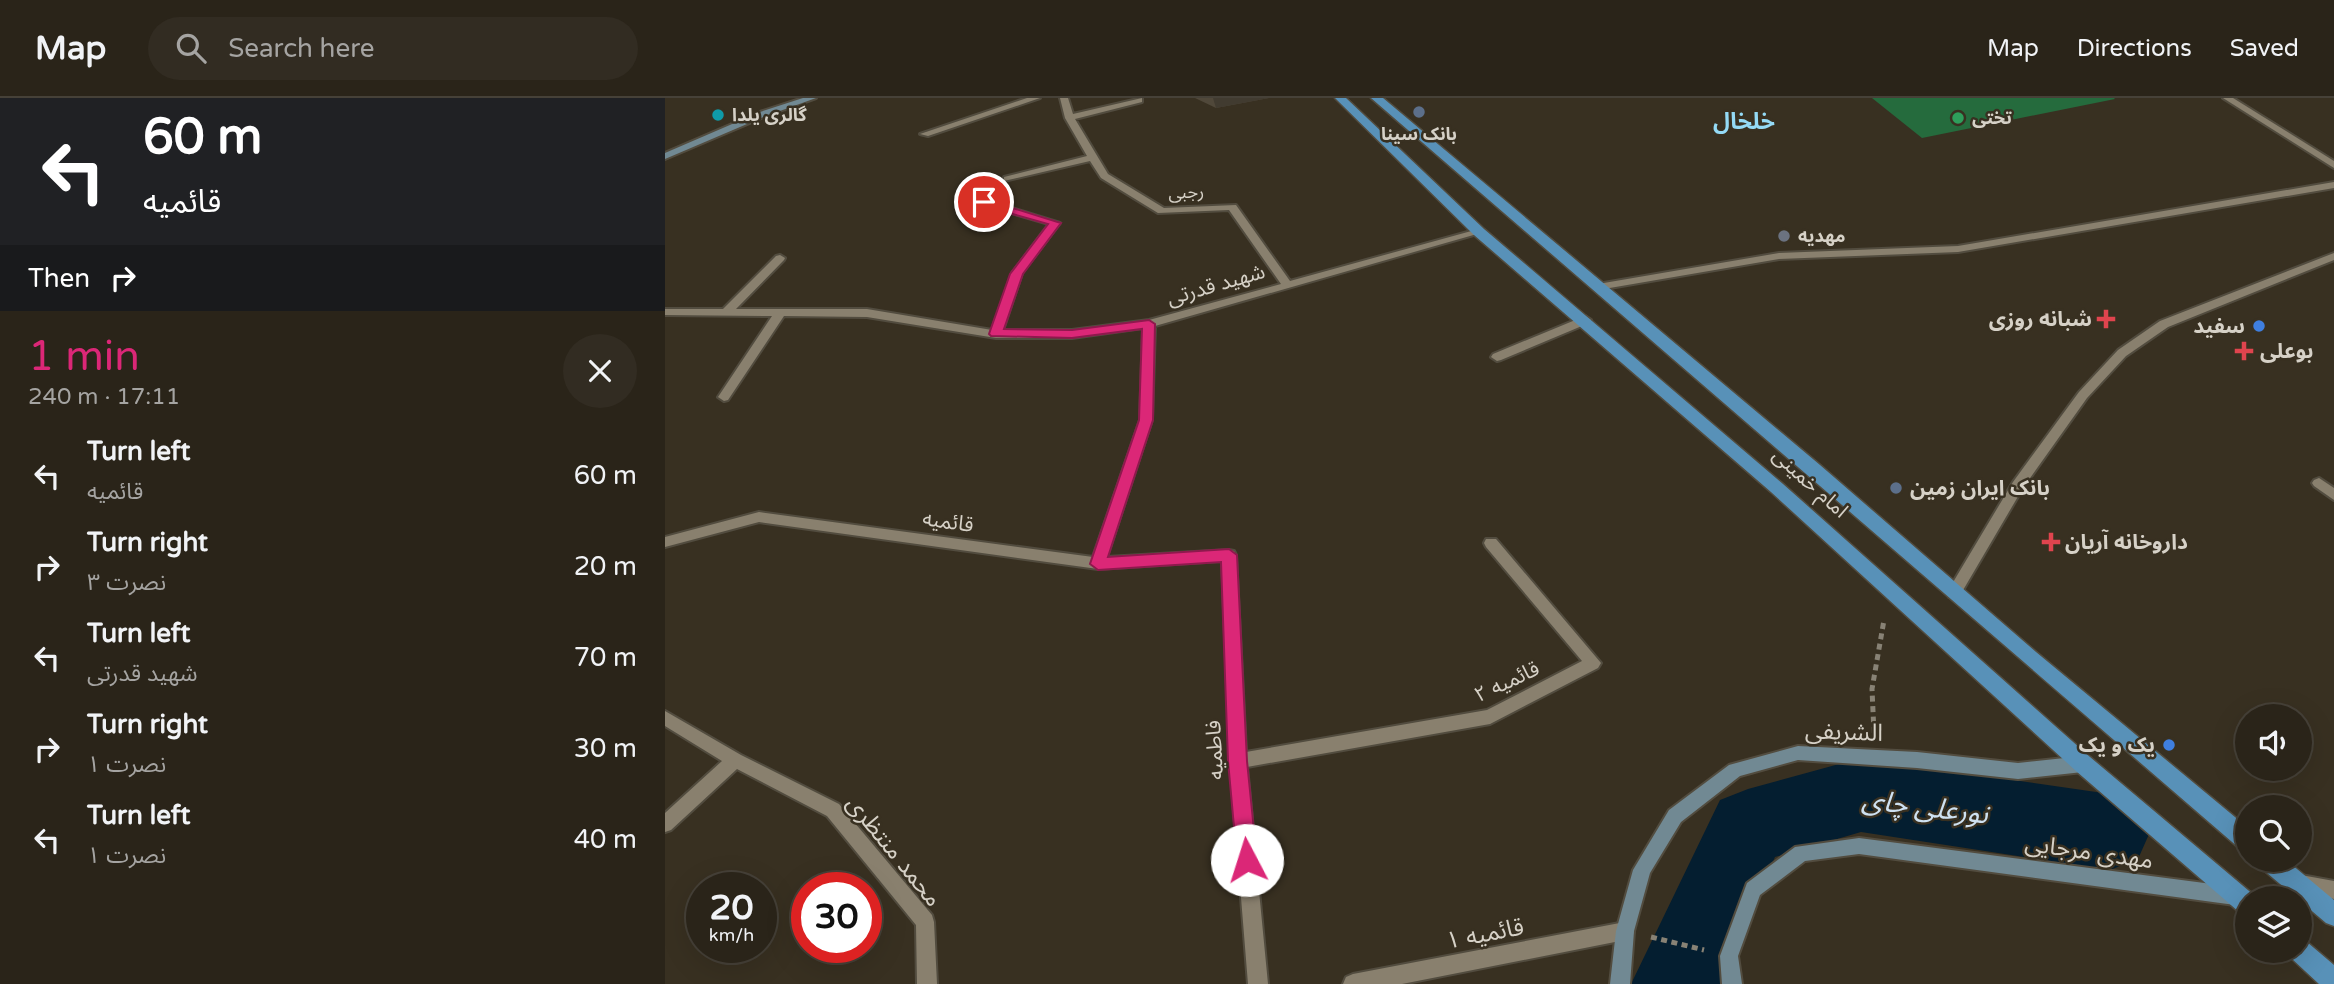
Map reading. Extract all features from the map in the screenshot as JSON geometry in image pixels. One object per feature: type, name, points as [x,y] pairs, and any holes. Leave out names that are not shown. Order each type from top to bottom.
[{"type":"main road","points":[[665,156],[763,114],[812,98]]},
{"type":"main road","name":"امام خمینی","points":[[1340,98],[1479,232],[1585,320],[1777,488],[1889,592],[2083,764],[2235,893]]},
{"type":"main road","name":"امام خمینی","points":[[1376,98],[2235,831]]},
{"type":"main road","name":"الشریفی","points":[[1620,984],[1625,931],[1641,870],[1675,816],[1735,770],[1798,753],[2018,771],[2083,764]]},
{"type":"main road","name":"مهدی مرجایی","points":[[1732,984],[1728,956],[1753,889],[1801,853],[1859,846],[2235,899]]},
{"type":"main road","points":[[2283,872],[2334,915]]},
{"type":"main road","points":[[2312,962],[2334,981]]},
{"type":"street","points":[[925,134],[1036,98]]},
{"type":"street","name":"رجبی","points":[[1064,98],[1070,118],[1104,176],[1162,211],[1232,207],[1287,284]]},
{"type":"street","points":[[2227,98],[2334,166]]},
{"type":"street","points":[[1070,118],[1139,100]]},
{"type":"street","points":[[1007,179],[1093,157]]},
{"type":"street","points":[[1598,287],[1779,256],[1958,249],[2334,185]]},
{"type":"street","points":[[961,195],[1055,223],[1017,274],[996,334]]},
{"type":"street","name":"شهید قدرتی","points":[[665,313],[867,313],[996,334],[1072,334],[1149,324],[1479,232]]},
{"type":"street","points":[[1954,593],[2018,485],[2083,395],[2122,353],[2164,324],[2333,257]]},
{"type":"street","points":[[725,313],[781,258]]},
{"type":"street","points":[[724,397],[780,313]]},
{"type":"street","points":[[1497,357],[1585,320]]},
{"type":"street","points":[[1098,564],[1146,420],[1149,324]]},
{"type":"street","points":[[2319,483],[2334,495]]},
{"type":"street","name":"قائمیه","points":[[665,542],[759,517],[1098,564],[1229,555]]},
{"type":"street","name":"قائمیه ۲","points":[[1238,761],[1490,717],[1593,663],[1491,543]]},
{"type":"street","name":"فاطمیه","points":[[1229,555],[1238,761],[1258,984]]},
{"type":"street","name":"محمد منتظری","points":[[665,718],[735,760],[833,810],[925,922],[927,984]]},
{"type":"street","points":[[665,824],[735,760]]},
{"type":"street","points":[[2296,883],[2334,890]]},
{"type":"street","name":"قائمیه ۱","points":[[1353,984],[1625,931]]},
{"type":"path","points":[[1875,758],[1872,689],[1889,592]]},
{"type":"path","points":[[1625,931],[1728,956]]},
{"type":"green space","name":"تختی","points":[[1872,98],[2114,98],[2115,99],[1922,138]]},
{"type":"waterway","name":"نورعلی چای","points":[[1675,984],[1748,827],[1861,795],[2110,832]]},
{"type":"place","name":"بانک سینا","points":[[1419,112]]},
{"type":"place","name":"گالری یلدا","points":[[718,115]]},
{"type":"place","name":"تختی","points":[[1958,118]]},
{"type":"place","name":"مهدیه","points":[[1784,236]]},
{"type":"place","name":"شبانه روزی","points":[[2106,319]]},
{"type":"place","name":"سفید","points":[[2259,326]]},
{"type":"place","name":"بوعلی","points":[[2244,351]]},
{"type":"place","name":"بانک ایران زمین","points":[[1896,488]]},
{"type":"place","name":"داروخانه آریان","points":[[2051,542]]},
{"type":"place","name":"یک و یک","points":[[2169,745]]},
{"type":"district","name":"خلخال","points":[[1744,122]]},
{"type":"route","points":[[984,202],[1055,223],[1017,274],[996,334],[1072,334],[1149,324],[1146,420],[1098,564],[1229,555],[1238,761],[1247,860]]}]
